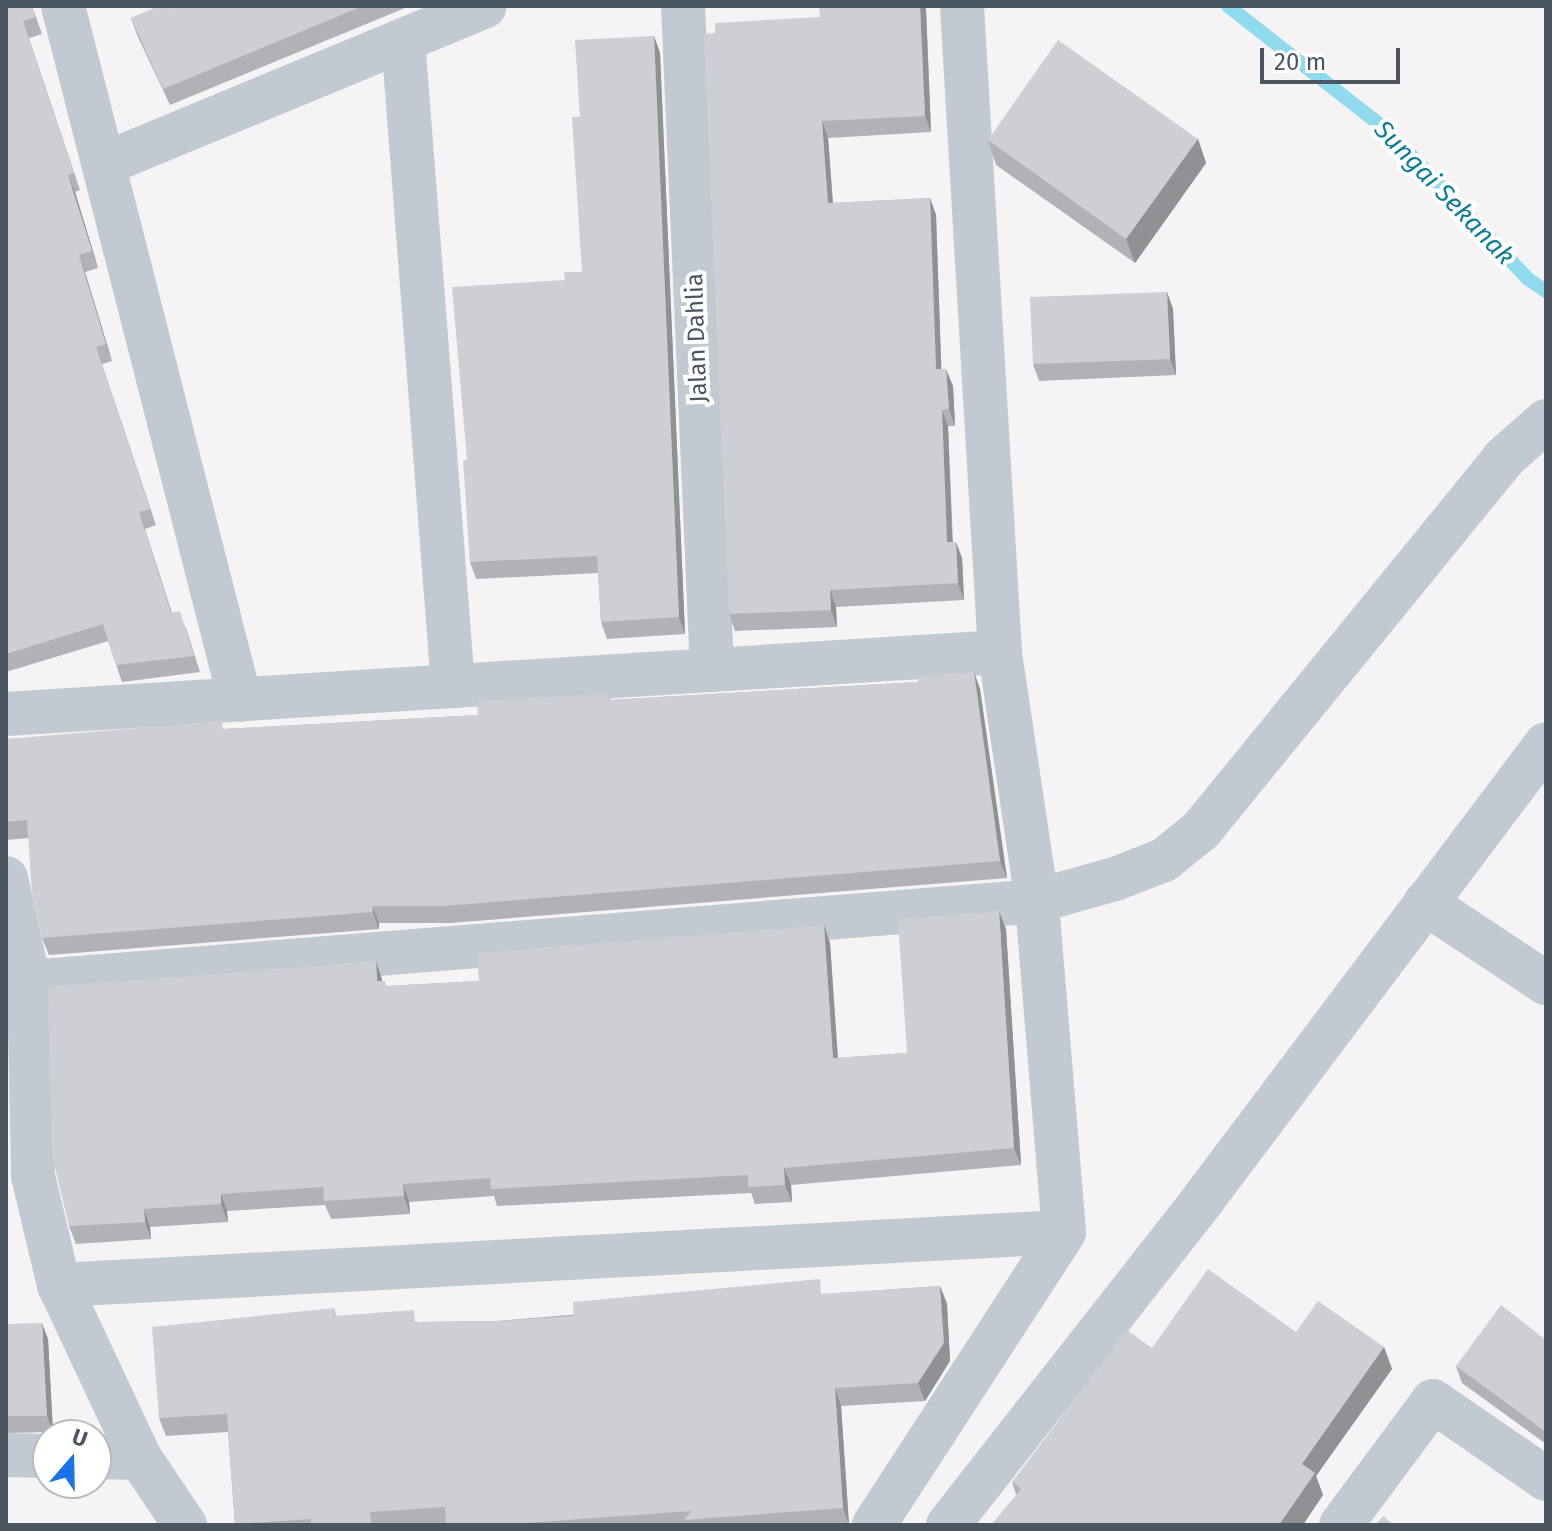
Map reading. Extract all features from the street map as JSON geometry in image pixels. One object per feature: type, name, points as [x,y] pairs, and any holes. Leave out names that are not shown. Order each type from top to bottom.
[{"type":"street","points":[[63,6],[240,700]]},
{"type":"street","points":[[104,164],[485,6]]},
{"type":"street","name":"Jalan Dahlia","points":[[683,6],[712,670]]},
{"type":"street","points":[[874,1525],[1064,1232],[1037,901],[1000,652],[962,6]]},
{"type":"street","points":[[403,40],[453,686]]},
{"type":"street","points":[[29,982],[1037,901],[1164,860],[1201,830],[1504,458],[1546,421]]},
{"type":"street","points":[[6,714],[1000,652]]},
{"type":"street","points":[[948,1525],[1204,1198],[1546,744]]},
{"type":"street","points":[[6,878],[29,982],[33,1176],[59,1285],[140,1458],[185,1525]]},
{"type":"street","points":[[1425,903],[1546,983]]},
{"type":"street","points":[[59,1285],[1064,1232]]},
{"type":"street","points":[[1341,1525],[1433,1401],[1546,1479]]},
{"type":"street","points":[[6,1455],[32,1456]]},
{"type":"street","points":[[112,1457],[140,1458]]},
{"type":"building","points":[[6,6],[32,6],[35,17],[23,21],[74,173],[68,175],[92,251],[79,255],[106,344],[96,347],[150,509],[139,512],[171,613],[180,611],[194,656],[116,665],[103,624],[6,654]]},
{"type":"building","points":[[159,6],[172,6],[173,9],[181,6],[363,6],[163,89],[131,18]]},
{"type":"building","points":[[819,6],[920,6],[925,116],[822,121],[828,203],[930,198],[936,369],[946,369],[949,409],[942,410],[947,542],[956,542],[958,583],[830,590],[831,610],[729,614],[704,34],[715,33],[715,23],[820,17]]},
{"type":"building","points":[[654,36],[679,617],[601,622],[597,556],[470,562],[463,460],[467,460],[452,287],[565,280],[564,272],[582,272],[572,117],[580,117],[575,40]]},
{"type":"building","points":[[1058,40],[1198,139],[1126,239],[988,140]]},
{"type":"building","points":[[1167,292],[1170,359],[1033,364],[1030,297]]},
{"type":"building","points":[[974,672],[1000,861],[444,906],[372,906],[373,912],[42,938],[32,893],[27,820],[6,822],[6,739],[222,721],[223,729],[478,715],[477,701],[608,694],[609,700],[918,682],[917,676]]},
{"type":"building","points":[[999,911],[1014,1148],[784,1168],[785,1185],[748,1187],[748,1175],[491,1189],[490,1178],[403,1184],[404,1196],[324,1201],[323,1187],[221,1194],[221,1204],[144,1209],[145,1222],[69,1226],[52,1155],[48,987],[376,961],[377,981],[385,981],[386,986],[479,981],[477,953],[824,925],[833,1058],[907,1053],[898,919]]},
{"type":"building","points":[[1208,1269],[1296,1332],[1318,1301],[1384,1347],[1302,1464],[1315,1473],[1279,1525],[991,1525],[1021,1489],[1012,1482],[1127,1330],[1152,1348]]},
{"type":"building","points":[[820,1279],[821,1294],[940,1286],[944,1343],[918,1383],[835,1388],[843,1508],[684,1520],[691,1511],[498,1525],[446,1525],[445,1507],[370,1512],[371,1523],[311,1525],[311,1519],[235,1524],[227,1414],[159,1418],[152,1327],[334,1308],[334,1316],[414,1310],[415,1322],[574,1316],[573,1302]]},
{"type":"building","points":[[1501,1305],[1546,1340],[1546,1432],[1456,1366]]},
{"type":"building","points":[[42,1323],[47,1416],[6,1416],[6,1324]]},
{"type":"building","points":[[1383,1516],[1394,1525],[1375,1525]]},
{"type":"waterway","name":"Sungai Sekanak","points":[[1228,6],[1389,132],[1528,279],[1546,291]]}]
